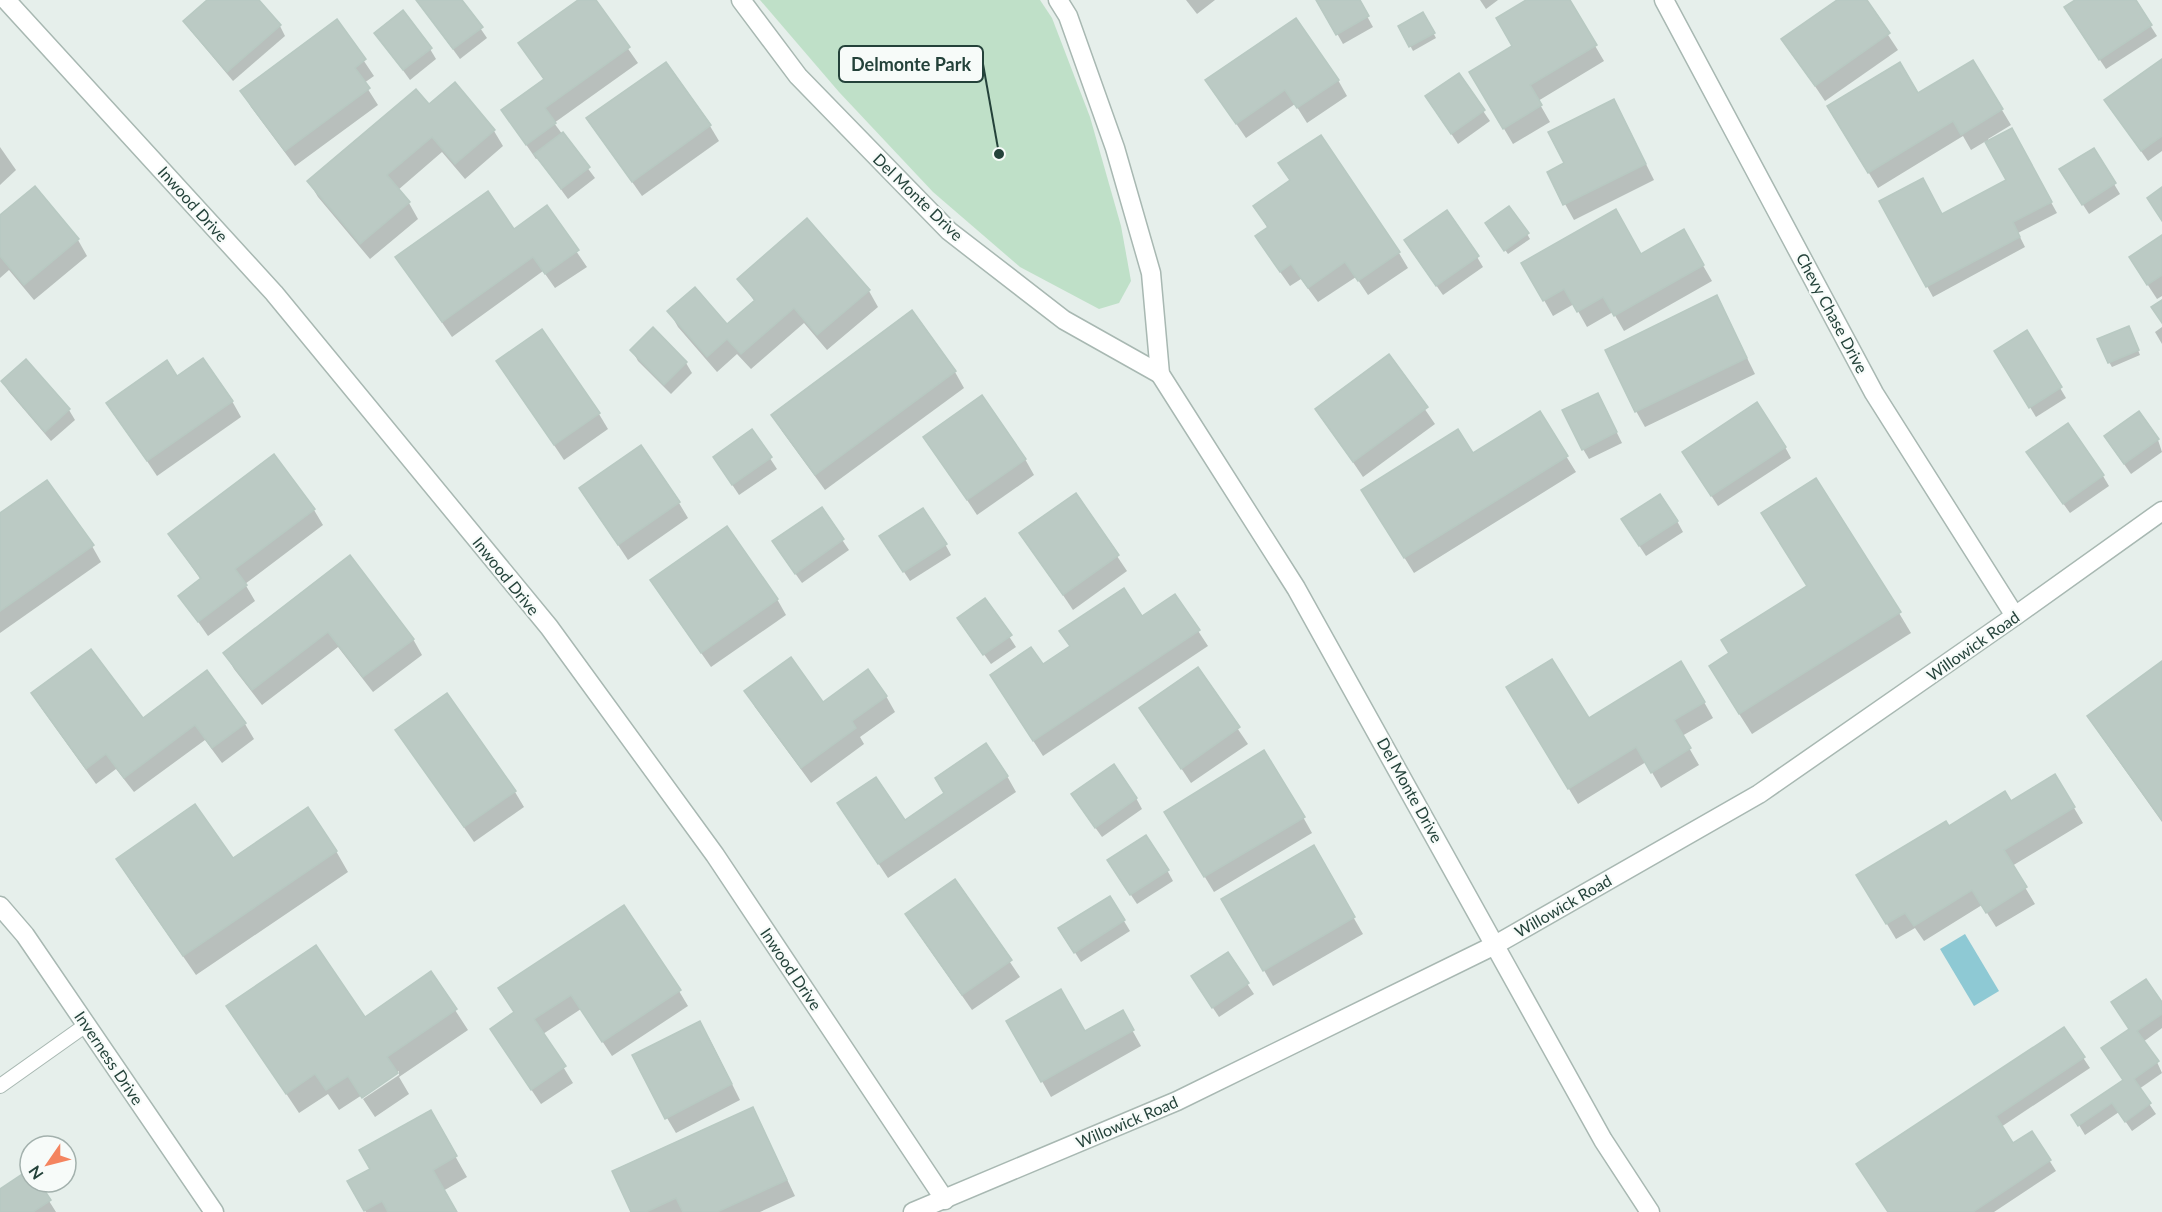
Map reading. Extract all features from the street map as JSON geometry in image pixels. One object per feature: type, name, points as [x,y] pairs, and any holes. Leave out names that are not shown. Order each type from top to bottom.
[{"type":"street","name":"Inwood Drive","points":[[6,0],[274,292],[549,627],[715,855],[945,1200]]},
{"type":"street","name":"Del Monte Drive","points":[[741,0],[798,76],[949,231],[1064,320],[1160,374]]},
{"type":"street","name":"Del Monte Drive","points":[[1058,0],[1068,16],[1115,148],[1151,273],[1160,374],[1296,588],[1603,1140],[1650,1212]]},
{"type":"street","name":"Chevy Chase Drive","points":[[1664,0],[1874,393],[2015,616]]},
{"type":"street","name":"Willowick Road","points":[[913,1212],[1177,1101],[1495,945],[1759,794],[2162,511]]},
{"type":"street","name":"Inverness Drive","points":[[0,906],[25,935],[214,1212]]},
{"type":"lane","points":[[0,1086],[86,1025]]},
{"type":"green space","points":[[760,0],[1040,0],[1052,18],[1090,117],[1121,226],[1131,281],[1119,303],[1099,309],[1020,267],[933,192],[839,92]]},
{"type":"water","points":[[1965,934],[1999,991],[1974,1006],[1940,949]]},
{"type":"building","points":[[207,0],[259,0],[281,25],[227,72],[183,21]]},
{"type":"building","points":[[416,0],[462,0],[483,27],[453,49]]},
{"type":"building","points":[[578,0],[596,0],[630,47],[545,108],[556,123],[526,145],[501,110],[544,79],[518,43]]},
{"type":"building","points":[[1316,0],[1360,0],[1369,16],[1336,35]]},
{"type":"building","points":[[1526,0],[1570,0],[1597,45],[1530,85],[1542,105],[1503,129],[1469,72],[1512,46],[1496,18]]},
{"type":"building","points":[[1837,0],[1867,0],[1890,33],[1815,86],[1781,39]]},
{"type":"building","points":[[2075,0],[2136,0],[2152,25],[2099,60],[2064,7]]},
{"type":"building","points":[[403,10],[432,48],[403,70],[374,33]]},
{"type":"building","points":[[1423,12],[1435,33],[1409,47],[1398,26]]},
{"type":"building","points":[[1296,18],[1339,80],[1297,108],[1285,90],[1236,124],[1205,80]]},
{"type":"building","points":[[337,19],[366,59],[355,68],[370,88],[285,151],[240,91]]},
{"type":"building","points":[[2162,59],[2162,136],[2141,151],[2104,100]]},
{"type":"building","points":[[1973,60],[2003,109],[1961,135],[1953,121],[1868,173],[1827,106],[1900,62],[1918,93]]},
{"type":"building","points":[[666,62],[711,125],[632,182],[586,118]]},
{"type":"building","points":[[1459,73],[1485,110],[1451,134],[1425,96]]},
{"type":"building","points":[[455,82],[495,130],[455,164],[432,137],[387,175],[410,202],[360,244],[307,181],[416,89],[429,104]]},
{"type":"building","points":[[1614,99],[1646,164],[1563,205],[1547,172],[1564,163],[1548,132]]},
{"type":"building","points":[[2012,128],[2052,202],[2013,222],[2020,237],[1926,287],[1879,201],[1923,178],[1942,214],[2006,180],[1985,142]]},
{"type":"building","points":[[563,132],[590,167],[561,189],[534,154]]},
{"type":"building","points":[[1321,135],[1400,252],[1358,281],[1345,262],[1308,288],[1291,264],[1280,272],[1255,236],[1268,227],[1253,206],[1290,180],[1278,163]]},
{"type":"building","points":[[2094,148],[2116,183],[2082,205],[2059,169]]},
{"type":"building","points":[[35,186],[79,239],[24,285],[0,256],[0,215]]},
{"type":"building","points":[[2162,187],[2162,221],[2147,198]]},
{"type":"building","points":[[488,191],[514,229],[547,205],[579,250],[545,274],[533,257],[442,322],[395,257]]},
{"type":"building","points":[[1509,206],[1529,233],[1504,251],[1485,223]]},
{"type":"building","points":[[1616,209],[1641,254],[1684,229],[1704,265],[1614,316],[1603,297],[1577,312],[1564,289],[1543,301],[1521,263]]},
{"type":"building","points":[[1447,210],[1479,256],[1436,286],[1404,240]]},
{"type":"building","points":[[807,218],[870,290],[817,335],[794,308],[741,354],[727,339],[707,357],[667,311],[695,287],[727,324],[755,300],[737,279]]},
{"type":"building","points":[[2162,235],[2162,275],[2147,285],[2129,257]]},
{"type":"building","points":[[1717,295],[1747,358],[1635,412],[1605,350]]},
{"type":"building","points":[[2162,300],[2162,323],[2151,307]]},
{"type":"building","points":[[912,310],[956,371],[815,475],[771,415]]},
{"type":"building","points":[[2129,326],[2139,350],[2108,363],[2097,339]]},
{"type":"building","points":[[653,327],[687,362],[664,385],[630,350]]},
{"type":"building","points":[[542,329],[600,413],[554,445],[496,361]]},
{"type":"building","points":[[2027,330],[2062,387],[2029,408],[1994,351]]},
{"type":"building","points":[[1389,354],[1428,407],[1353,462],[1315,409]]},
{"type":"building","points":[[203,358],[233,401],[147,461],[106,403],[167,360],[177,376]]},
{"type":"building","points":[[26,359],[70,409],[45,432],[1,381]]},
{"type":"building","points":[[1598,393],[1617,432],[1582,450],[1562,410]]},
{"type":"building","points":[[982,395],[1026,459],[967,500],[923,437]]},
{"type":"building","points":[[1757,402],[1786,447],[1711,496],[1682,452]]},
{"type":"building","points":[[1540,411],[1568,456],[1404,558],[1361,490],[1458,429],[1473,453]]},
{"type":"building","points":[[2139,411],[2159,439],[2124,464],[2104,436]]},
{"type":"building","points":[[2068,423],[2104,475],[2063,504],[2026,452]]},
{"type":"building","points":[[752,429],[772,457],[732,485],[713,457]]},
{"type":"building","points":[[641,445],[680,502],[618,545],[579,488]]},
{"type":"building","points":[[274,454],[315,509],[235,569],[247,585],[198,622],[178,596],[201,578],[168,534]]},
{"type":"building","points":[[1816,478],[1901,612],[1739,714],[1709,666],[1729,653],[1721,640],[1807,586],[1761,513]]},
{"type":"building","points":[[47,480],[94,545],[0,611],[0,513]]},
{"type":"building","points":[[1076,493],[1119,555],[1063,595],[1019,533]]},
{"type":"building","points":[[1660,494],[1678,521],[1639,546],[1621,519]]},
{"type":"building","points":[[822,507],[844,539],[795,574],[772,541]]},
{"type":"building","points":[[923,508],[947,544],[903,572],[879,536]]},
{"type":"building","points":[[727,526],[778,599],[701,653],[650,580]]},
{"type":"building","points":[[350,555],[414,639],[363,677],[328,632],[252,690],[223,653]]},
{"type":"building","points":[[1124,588],[1142,616],[1175,594],[1200,630],[1033,741],[990,675],[1031,647],[1043,664],[1070,646],[1059,631]]},
{"type":"building","points":[[985,598],[1012,635],[983,655],[957,618]]},
{"type":"building","points":[[91,649],[143,718],[207,670],[246,723],[212,748],[195,725],[124,778],[106,754],[86,769],[31,693]]},
{"type":"building","points":[[791,657],[823,702],[868,669],[887,696],[852,721],[856,728],[801,768],[744,691]]},
{"type":"building","points":[[1552,659],[1589,718],[1681,661],[1705,702],[1674,720],[1691,748],[1651,773],[1636,747],[1568,789],[1506,687]]},
{"type":"building","points":[[2162,661],[2162,820],[2087,716]]},
{"type":"building","points":[[1198,667],[1240,727],[1181,769],[1139,708]]},
{"type":"building","points":[[447,693],[516,791],[464,827],[395,730]]},
{"type":"building","points":[[986,743],[1008,776],[878,864],[837,803],[876,777],[905,820],[944,793],[935,778]]},
{"type":"building","points":[[1264,750],[1305,817],[1204,877],[1164,812]]},
{"type":"building","points":[[1114,764],[1137,798],[1095,828],[1071,794]]},
{"type":"building","points":[[2055,774],[2075,807],[2004,850],[2027,887],[1986,913],[1972,890],[1914,926],[1905,913],[1886,924],[1856,875],[1946,821],[1949,826],[2005,791],[2011,801]]},
{"type":"building","points":[[195,804],[233,858],[308,807],[337,851],[183,956],[116,859]]},
{"type":"building","points":[[1146,835],[1169,870],[1130,895],[1107,860]]},
{"type":"building","points":[[1314,845],[1355,917],[1263,971],[1221,899]]},
{"type":"building","points":[[955,879],[1012,960],[962,995],[905,914]]},
{"type":"building","points":[[1110,896],[1125,920],[1074,953],[1058,928]]},
{"type":"building","points":[[624,905],[681,990],[602,1042],[571,995],[534,1019],[566,1066],[531,1090],[490,1029],[514,1012],[498,988]]},
{"type":"building","points":[[316,945],[365,1017],[431,971],[457,1009],[387,1057],[398,1073],[362,1098],[348,1076],[326,1090],[315,1074],[286,1094],[226,1006]]},
{"type":"building","points":[[1228,952],[1249,983],[1212,1008],[1191,976]]},
{"type":"building","points":[[2146,979],[2162,1002],[2162,1014],[2137,1031],[2159,1061],[2134,1079],[2151,1103],[2125,1122],[2112,1103],[2078,1126],[2071,1115],[2123,1080],[2101,1048],[2129,1029],[2111,1002]]},
{"type":"building","points":[[1061,989],[1085,1031],[1123,1010],[1134,1030],[1041,1082],[1006,1021]]},
{"type":"building","points":[[700,1021],[732,1084],[665,1119],[632,1055]]},
{"type":"building","points":[[2064,1027],[2085,1057],[1996,1116],[2013,1143],[2032,1131],[2051,1160],[1973,1212],[1888,1212],[1856,1164]]},
{"type":"building","points":[[753,1107],[787,1180],[717,1212],[683,1212],[676,1198],[646,1212],[631,1212],[612,1171]]},
{"type":"building","points":[[431,1110],[457,1156],[433,1170],[457,1212],[388,1212],[382,1201],[364,1211],[347,1181],[370,1169],[359,1150]]},
{"type":"building","points":[[18,1177],[18,1194],[47,1194],[51,1200],[33,1212],[0,1212],[0,1189]]},
{"type":"place","name":"Delmonte Park","points":[[999,154]]}]
